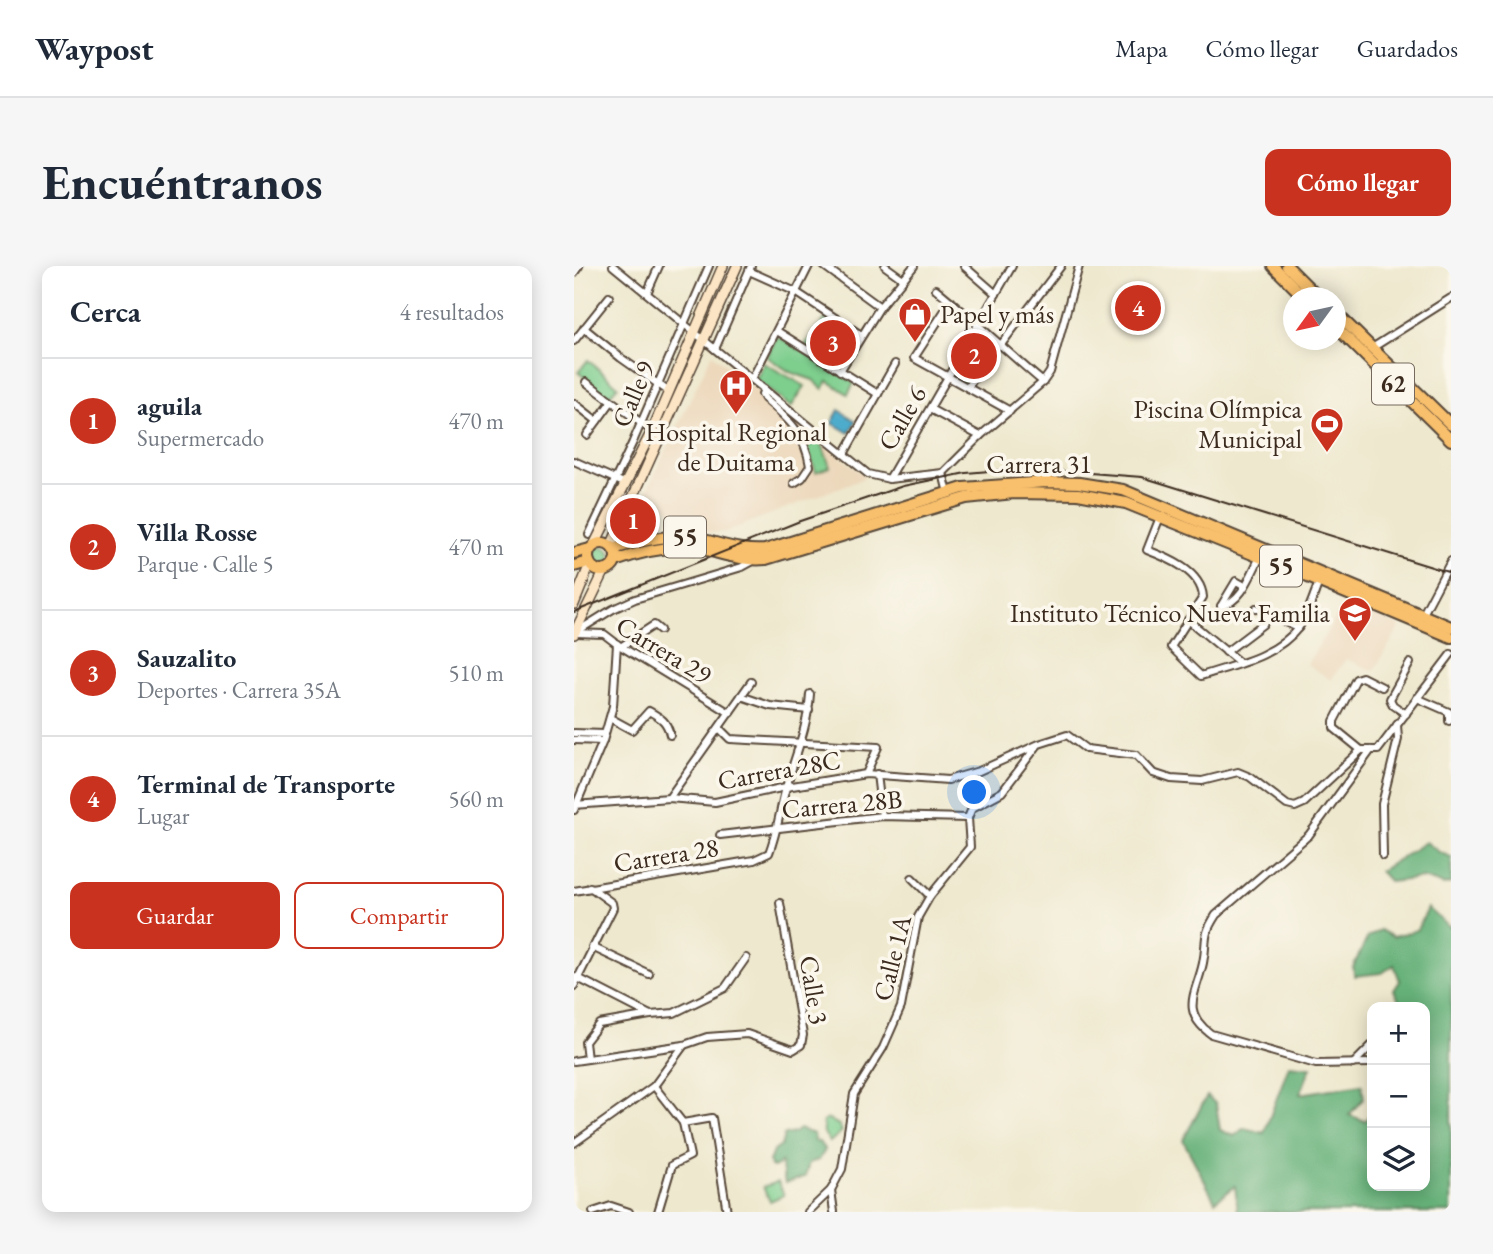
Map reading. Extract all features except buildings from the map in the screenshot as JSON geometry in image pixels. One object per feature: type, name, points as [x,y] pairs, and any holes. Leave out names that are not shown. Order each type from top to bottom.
[{"type":"highway","points":[[1273,266],[1294,287]]},
{"type":"highway","points":[[1287,266],[1309,287]]},
{"type":"highway","name":"62","points":[[1346,324],[1451,425]]},
{"type":"highway","name":"62","points":[[1346,338],[1451,440]]},
{"type":"highway","name":"Carrera 31","points":[[612,547],[670,537],[692,538],[742,550],[765,551],[962,488],[1046,482],[1079,483],[1123,490],[1420,619],[1451,637]]},
{"type":"highway","name":"Carrera 31","points":[[615,561],[640,552],[672,548],[704,550],[743,560],[775,557],[966,498],[1046,492],[1110,499],[1260,556],[1319,582],[1420,619],[1451,627]]},
{"type":"highway","points":[[933,508],[948,493]]},
{"type":"highway","points":[[590,563],[591,543]]},
{"type":"highway","name":"55","points":[[574,554],[591,543],[612,547]]},
{"type":"highway","points":[[612,547],[615,561]]},
{"type":"highway","name":"55","points":[[606,570],[615,561]]},
{"type":"highway","points":[[574,566],[590,563]]},
{"type":"highway","points":[[590,563],[597,569],[606,570]]},
{"type":"main road","points":[[591,543],[644,448],[723,266]]},
{"type":"main road","points":[[612,547],[737,266]]},
{"type":"main road","points":[[574,604],[590,563]]},
{"type":"main road","points":[[574,633],[606,570]]},
{"type":"street","points":[[574,272],[579,266]]},
{"type":"street","points":[[613,266],[868,474],[889,480],[943,473],[980,436],[1043,382],[1050,372],[1079,266]]},
{"type":"street","points":[[647,293],[659,266]]},
{"type":"street","name":"Calle 9","points":[[591,543],[615,479],[709,266]]},
{"type":"street","points":[[752,379],[809,266]]},
{"type":"street","points":[[824,266],[880,307]]},
{"type":"street","points":[[886,266],[902,279]]},
{"type":"street","points":[[840,370],[860,335],[914,266]]},
{"type":"street","points":[[964,266],[996,294]]},
{"type":"street","points":[[970,272],[976,266]]},
{"type":"street","name":"Calle 6","points":[[889,480],[1012,266]]},
{"type":"street","points":[[968,388],[997,344],[1061,266]]},
{"type":"street","points":[[715,349],[750,268],[796,292],[860,335]]},
{"type":"street","points":[[936,289],[1043,382]]},
{"type":"street","points":[[574,341],[609,297]]},
{"type":"street","points":[[1371,348],[1451,298]]},
{"type":"street","points":[[951,301],[914,358],[1010,411]]},
{"type":"street","points":[[584,328],[668,391]]},
{"type":"street","points":[[777,331],[878,394]]},
{"type":"street","points":[[844,454],[895,364]]},
{"type":"street","points":[[586,382],[652,431]]},
{"type":"street","points":[[764,389],[762,394],[765,399],[797,428],[809,460],[810,466],[802,478],[794,483]]},
{"type":"street","points":[[574,402],[597,421]]},
{"type":"street","points":[[587,435],[611,402]]},
{"type":"street","points":[[930,409],[980,436]]},
{"type":"street","points":[[632,444],[644,448]]},
{"type":"street","points":[[574,461],[626,484]]},
{"type":"street","points":[[943,473],[948,493]]},
{"type":"street","points":[[1160,517],[1147,550],[1192,575],[1203,590],[1203,597],[1171,647],[1201,676],[1261,655],[1284,642],[1298,628],[1319,582]]},
{"type":"street","points":[[1245,586],[1236,581],[1221,606],[1238,597],[1245,586],[1260,556]]},
{"type":"street","points":[[574,633],[625,603],[742,567],[755,560]]},
{"type":"street","points":[[1420,619],[1451,561]]},
{"type":"street","points":[[1256,608],[1298,628]]},
{"type":"street","points":[[1226,652],[1263,624],[1270,615]]},
{"type":"street","points":[[1188,620],[1240,663]]},
{"type":"street","points":[[575,806],[610,718],[619,645],[654,625],[660,630]]},
{"type":"street","name":"Carrera 29","points":[[574,633],[604,634],[730,713]]},
{"type":"street","points":[[1382,687],[1362,677],[1356,679],[1334,721],[1334,728],[1361,750],[1378,750],[1451,654]]},
{"type":"street","points":[[1406,714],[1393,705],[1390,699],[1410,663]]},
{"type":"street","points":[[669,798],[751,681]]},
{"type":"street","points":[[778,828],[786,787],[809,710],[810,694]]},
{"type":"street","points":[[741,696],[770,706],[809,710]]},
{"type":"street","points":[[1417,698],[1449,712],[1449,721]]},
{"type":"street","points":[[610,718],[632,730],[649,712],[664,719],[670,735]]},
{"type":"street","points":[[1383,856],[1382,804],[1398,739],[1397,725]]},
{"type":"street","points":[[719,729],[730,739],[878,747],[866,774]]},
{"type":"street","points":[[574,733],[604,737]]},
{"type":"street","points":[[968,818],[972,808],[1002,792],[1039,744],[1067,735],[1086,749],[1136,755],[1153,773],[1171,779],[1202,781],[1238,772],[1250,777],[1287,805],[1295,807],[1304,803],[1361,750]]},
{"type":"street","points":[[574,740],[604,737]]},
{"type":"street","name":"Carrera 28C","points":[[575,806],[669,798],[715,802],[866,774],[948,780],[979,771],[1039,744]]},
{"type":"street","points":[[1367,1063],[1316,1064],[1211,1034],[1202,1028],[1196,1019],[1192,996],[1203,963],[1205,932],[1216,915],[1309,835],[1371,750]]},
{"type":"street","points":[[877,774],[882,816]]},
{"type":"street","name":"Carrera 28B","points":[[720,835],[882,816],[968,818]]},
{"type":"street","name":"Calle 1A","points":[[834,1212],[831,1190],[842,1169],[854,1094],[883,1048],[901,1007],[918,917],[930,896],[970,847],[968,818]]},
{"type":"street","name":"Carrera 28","points":[[574,891],[763,857],[769,853],[778,828]]},
{"type":"street","points":[[912,878],[930,896]]},
{"type":"street","points":[[590,887],[612,903],[613,908],[575,981],[650,1015]]},
{"type":"street","name":"Calle 3","points":[[684,1045],[707,1037],[747,1034],[793,1050],[801,1045],[803,1035],[780,903]]},
{"type":"street","points":[[594,944],[649,974]]},
{"type":"street","points":[[587,1059],[585,1042],[599,1024],[674,1013],[725,988],[746,958]]},
{"type":"street","points":[[574,1062],[684,1045]]},
{"type":"street","points":[[574,1143],[654,1086],[684,1045]]},
{"type":"street","points":[[1353,1064],[1367,1050]]},
{"type":"street","points":[[654,1086],[683,1123],[690,1156],[673,1165],[658,1212]]},
{"type":"street","points":[[683,1123],[712,1118],[727,1212]]},
{"type":"street","points":[[808,1212],[831,1190]]},
{"type":"street","points":[[593,1212],[611,1206],[629,1212]]},
{"type":"shaded area","name":"Hospital Regional de Duitama","points":[[712,354],[866,477],[725,532],[696,533],[646,492]]},
{"type":"shaded area","name":"Instituto Técnico Nueva Familia","points":[[1345,602],[1400,626],[1374,671],[1346,659],[1331,680],[1307,664]]},
{"type":"green space","points":[[826,318],[856,337],[839,366],[805,345]]},
{"type":"green space","points":[[979,333],[990,345],[967,385],[954,377]]},
{"type":"green space","points":[[777,336],[854,383],[848,394],[828,381],[823,389],[813,380],[790,372],[767,357]]},
{"type":"green space","points":[[588,360],[618,386],[608,397],[578,372]]},
{"type":"green space","points":[[764,363],[805,386],[791,407],[756,379]]},
{"type":"green space","points":[[821,441],[830,467],[816,472],[807,446]]},
{"type":"green space","points":[[602,547],[608,550],[611,556],[608,562],[602,565],[596,562],[593,556],[596,550]]},
{"type":"green space","points":[[1426,842],[1451,857],[1451,883],[1444,885],[1423,878],[1390,882],[1380,871]]},
{"type":"green space","points":[[1428,908],[1449,927],[1451,925],[1451,1212],[1238,1212],[1235,1186],[1215,1201],[1183,1140],[1207,1096],[1216,1104],[1220,1130],[1234,1136],[1244,1128],[1264,1133],[1289,1065],[1311,1067],[1300,1094],[1362,1084],[1364,1098],[1349,1115],[1365,1121],[1367,1118],[1367,1191],[1430,1191],[1430,1002],[1400,1002],[1394,990],[1400,981],[1394,965],[1382,973],[1355,976],[1353,967],[1368,937],[1380,930],[1393,937],[1417,930]]},
{"type":"green space","points":[[828,1119],[839,1125],[842,1131],[830,1142],[824,1133],[823,1122]]},
{"type":"green space","points":[[799,1129],[814,1134],[815,1141],[825,1150],[819,1160],[809,1163],[805,1177],[785,1183],[781,1162],[776,1167],[771,1167],[769,1161],[773,1152],[781,1146],[784,1135]]},
{"type":"green space","points":[[778,1182],[784,1195],[770,1201],[763,1187]]},
{"type":"water","points":[[839,410],[856,421],[849,433],[832,423]]},
{"type":"railway","points":[[574,612],[800,521],[903,486],[966,473],[1025,468],[1142,477],[1451,573]]},
{"type":"place","name":"Terminal de Transporte","points":[[1138,308]]},
{"type":"place","name":"Sauzalito","points":[[833,343]]},
{"type":"place","name":"Papel y más","points":[[915,344]]},
{"type":"place","name":"Villa Rosse","points":[[974,356]]},
{"type":"place","name":"Hospital Regional de Duitama","points":[[736,416]]},
{"type":"place","name":"Piscina Olímpica Municipal","points":[[1327,454]]},
{"type":"place","name":"aguila","points":[[633,521]]},
{"type":"place","name":"Instituto Técnico Nueva Familia","points":[[1355,643]]}]
